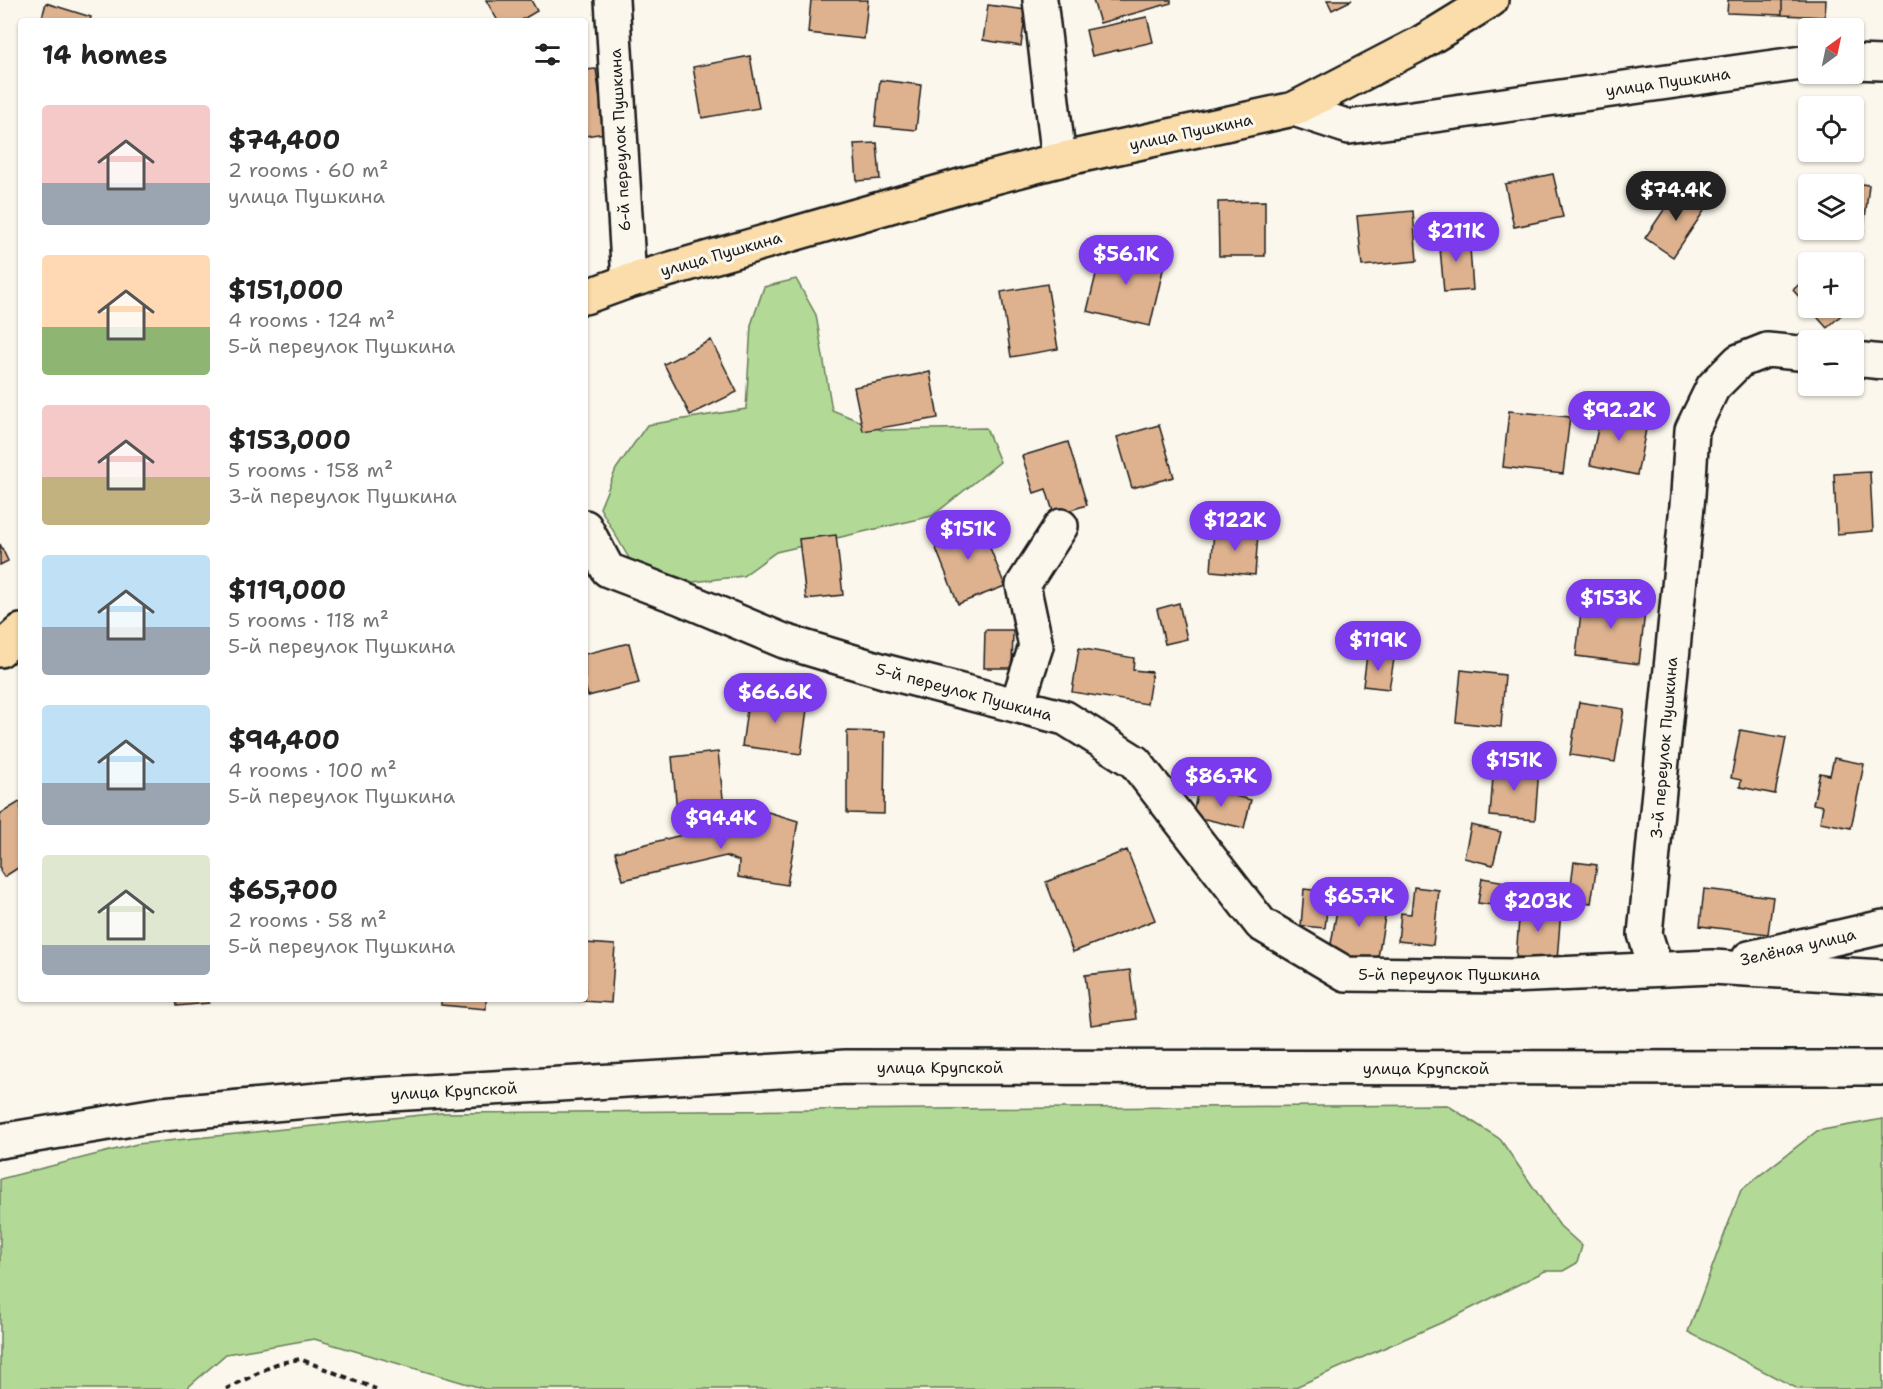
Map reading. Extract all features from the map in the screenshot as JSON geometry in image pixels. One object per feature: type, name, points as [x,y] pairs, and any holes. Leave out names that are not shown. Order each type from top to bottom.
[{"type":"highway","points":[[1294,109],[1421,44],[1491,0]]},
{"type":"highway","name":"улица Пушкина","points":[[588,296],[629,281],[956,187],[1059,160],[1294,109]]},
{"type":"highway","points":[[0,650],[18,634]]},
{"type":"street","name":"6-й переулок Пушкина","points":[[612,0],[629,281]]},
{"type":"street","points":[[1040,0],[1059,160]]},
{"type":"street","points":[[1864,62],[1883,63]]},
{"type":"street","name":"улица Пушкина","points":[[1294,109],[1349,127],[1798,64]]},
{"type":"street","name":"3-й переулок Пушкина","points":[[1656,969],[1645,934],[1688,495],[1692,430],[1713,387],[1739,361],[1767,350],[1798,353]]},
{"type":"street","points":[[1864,360],[1883,362]]},
{"type":"street","points":[[1017,705],[1036,646],[1023,585],[1061,526]]},
{"type":"street","name":"5-й переулок Пушкина","points":[[588,533],[608,570],[784,640],[887,672],[1065,718],[1135,762],[1262,924],[1346,974],[1513,976],[1712,967]]},
{"type":"street","points":[[0,630],[18,631]]},
{"type":"street","name":"Зелёная улица","points":[[1712,967],[1883,927]]},
{"type":"street","points":[[1712,967],[1883,977]]},
{"type":"street","name":"улица Крупской","points":[[0,1141],[162,1114],[351,1097],[846,1067],[1883,1068]]},
{"type":"path","points":[[226,1389],[276,1364],[300,1359],[376,1389]]},
{"type":"green space","points":[[796,279],[816,315],[832,410],[881,430],[986,428],[1000,462],[932,516],[776,552],[743,576],[693,582],[630,560],[600,508],[616,469],[647,425],[746,409],[751,325],[764,287]]},
{"type":"green space","points":[[1447,1105],[1500,1139],[1560,1226],[1582,1246],[1577,1263],[1563,1271],[1545,1271],[1452,1318],[1291,1389],[485,1389],[314,1339],[226,1354],[186,1389],[0,1389],[0,1179],[137,1144],[441,1113]]},
{"type":"green space","points":[[1883,1119],[1883,1389],[1798,1389],[1688,1332],[1741,1190],[1817,1131]]},
{"type":"building","points":[[486,0],[531,0],[537,11],[525,18],[496,18]]},
{"type":"building","points":[[811,0],[868,0],[864,39],[808,33]]},
{"type":"building","points":[[1093,0],[1171,0],[1171,3],[1100,23]]},
{"type":"building","points":[[1327,0],[1352,0],[1332,10]]},
{"type":"building","points":[[1728,0],[1782,0],[1782,15],[1727,13]]},
{"type":"building","points":[[1782,0],[1826,0],[1825,17],[1782,15]]},
{"type":"building","points":[[46,3],[91,17],[91,18],[42,18]]},
{"type":"building","points":[[988,5],[1026,10],[1021,46],[983,40]]},
{"type":"building","points":[[1147,17],[1153,42],[1092,56],[1086,30]]},
{"type":"building","points":[[750,56],[759,108],[702,118],[693,67]]},
{"type":"building","points":[[596,69],[605,133],[588,136],[588,70]]},
{"type":"building","points":[[880,80],[921,85],[916,130],[875,126]]},
{"type":"building","points":[[877,143],[880,179],[857,181],[854,144]]},
{"type":"building","points":[[1553,174],[1563,217],[1514,227],[1505,184]]},
{"type":"building","points":[[1864,184],[1869,185],[1864,227]]},
{"type":"building","points":[[1680,186],[1708,205],[1673,257],[1645,238]]},
{"type":"building","points":[[1265,201],[1265,256],[1219,256],[1218,202]]},
{"type":"building","points":[[1413,211],[1417,261],[1362,266],[1357,216]]},
{"type":"building","points":[[1469,234],[1473,290],[1444,292],[1439,237]]},
{"type":"building","points":[[1103,246],[1165,261],[1150,326],[1087,311]]},
{"type":"building","points":[[1047,284],[1058,349],[1011,357],[1001,292]]},
{"type":"building","points":[[1798,285],[1798,296],[1793,290]]},
{"type":"building","points":[[1818,318],[1838,318],[1827,328]]},
{"type":"building","points":[[711,340],[737,392],[690,415],[664,364]]},
{"type":"building","points":[[930,372],[938,418],[863,431],[854,387]]},
{"type":"building","points":[[1602,410],[1648,419],[1637,475],[1590,465]]},
{"type":"building","points":[[1509,411],[1570,417],[1563,474],[1503,467]]},
{"type":"building","points":[[1159,425],[1174,477],[1132,488],[1117,437]]},
{"type":"building","points":[[1068,442],[1087,505],[1054,515],[1046,489],[1034,493],[1022,456]]},
{"type":"building","points":[[1870,472],[1873,531],[1837,534],[1834,474]]},
{"type":"building","points":[[978,517],[1005,586],[958,604],[931,536]]},
{"type":"building","points":[[1214,530],[1258,533],[1255,575],[1211,571]]},
{"type":"building","points":[[836,535],[843,595],[806,599],[799,539]]},
{"type":"building","points":[[0,544],[8,561],[0,565]]},
{"type":"building","points":[[1583,595],[1646,603],[1639,664],[1576,656]]},
{"type":"building","points":[[1179,603],[1187,639],[1165,644],[1157,609]]},
{"type":"building","points":[[985,630],[1013,630],[1012,668],[984,668]]},
{"type":"building","points":[[629,643],[639,683],[588,696],[588,653]]},
{"type":"building","points":[[1079,648],[1134,658],[1133,670],[1152,672],[1147,704],[1072,692]]},
{"type":"building","points":[[1367,655],[1394,659],[1389,689],[1363,686]]},
{"type":"building","points":[[1461,670],[1505,675],[1501,727],[1456,722]]},
{"type":"building","points":[[749,694],[808,702],[801,754],[742,746]]},
{"type":"building","points":[[1579,702],[1624,709],[1615,762],[1570,755]]},
{"type":"building","points":[[1740,730],[1786,738],[1775,794],[1740,787],[1741,780],[1731,778]]},
{"type":"building","points":[[847,731],[885,732],[884,814],[847,813]]},
{"type":"building","points":[[718,752],[724,807],[677,812],[672,757]]},
{"type":"building","points":[[1834,758],[1864,764],[1851,828],[1820,822],[1823,806],[1813,804],[1820,773],[1830,775]]},
{"type":"building","points":[[1494,764],[1539,768],[1535,820],[1490,816]]},
{"type":"building","points":[[1199,787],[1251,800],[1244,828],[1192,816]]},
{"type":"building","points":[[18,803],[18,868],[4,877],[0,871],[0,814]]},
{"type":"building","points":[[768,812],[798,821],[787,885],[738,877],[739,861],[726,856],[623,880],[615,852],[709,828],[742,815],[762,825]]},
{"type":"building","points":[[1471,825],[1501,832],[1493,865],[1464,858]]},
{"type":"building","points":[[1127,850],[1155,920],[1073,952],[1046,882]]},
{"type":"building","points":[[1574,862],[1597,865],[1591,903],[1569,899]]},
{"type":"building","points":[[1482,878],[1518,884],[1514,908],[1478,903]]},
{"type":"building","points":[[1414,887],[1439,890],[1433,945],[1398,941],[1401,913],[1411,914]]},
{"type":"building","points":[[1304,889],[1329,892],[1325,928],[1301,926]]},
{"type":"building","points":[[1704,889],[1773,897],[1768,934],[1700,926]]},
{"type":"building","points":[[1340,893],[1388,900],[1377,963],[1329,955]]},
{"type":"building","points":[[1520,907],[1561,910],[1557,960],[1516,957]]},
{"type":"building","points":[[588,943],[615,945],[611,1003],[588,1001]]},
{"type":"building","points":[[1130,970],[1136,1019],[1091,1025],[1085,975]]},
{"type":"building","points":[[176,1002],[209,1002],[209,1003],[177,1006]]},
{"type":"building","points":[[441,1002],[486,1002],[486,1009],[441,1005]]}]
